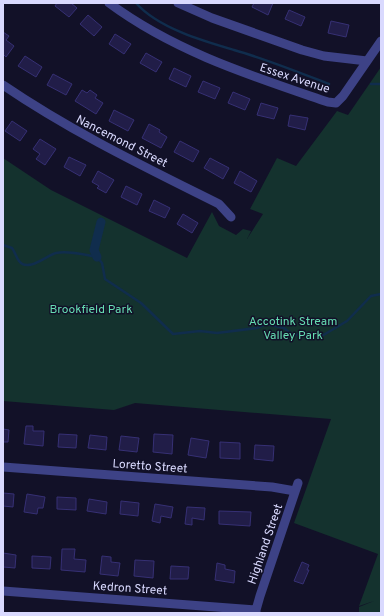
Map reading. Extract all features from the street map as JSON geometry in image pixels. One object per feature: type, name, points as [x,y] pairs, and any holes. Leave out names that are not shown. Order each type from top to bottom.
[{"type":"street","name":"Essex Avenue","points":[[109,3],[145,27],[206,58],[253,77],[328,102],[339,101],[381,41]]},
{"type":"street","points":[[178,3],[212,18],[302,50],[324,56],[367,61]]},
{"type":"street","name":"Nancemond Street","points":[[3,85],[59,122],[219,204],[232,217]]},
{"type":"street","name":"Loretto Street","points":[[3,467],[272,487],[297,487]]},
{"type":"street","name":"Highland Street","points":[[256,611],[297,487]]},
{"type":"street","name":"Kedron Street","points":[[3,591],[256,611]]},
{"type":"green space","points":[[381,67],[381,613],[359,613],[359,607],[374,601],[359,606],[378,554],[294,523],[331,419],[135,403],[114,410],[3,401],[3,158],[51,190],[187,258],[212,212],[219,226],[236,235],[243,229],[251,231],[247,239],[263,214],[250,209],[277,158],[296,166],[337,111],[348,115]]},
{"type":"building","points":[[57,3],[71,3],[77,8],[69,17],[55,6]]},
{"type":"building","points":[[254,3],[273,3],[268,15],[252,7]]},
{"type":"building","points":[[289,10],[305,17],[301,26],[285,19]]},
{"type":"building","points":[[88,15],[102,27],[94,36],[80,24]]},
{"type":"building","points":[[331,21],[349,25],[346,37],[328,33]]},
{"type":"building","points":[[3,32],[9,36],[6,40],[14,46],[6,57],[3,54]]},
{"type":"building","points":[[115,34],[131,44],[124,54],[109,44]]},
{"type":"building","points":[[146,53],[162,62],[156,72],[140,63]]},
{"type":"building","points":[[25,56],[42,67],[36,77],[18,66]]},
{"type":"building","points":[[174,68],[191,76],[186,87],[169,79]]},
{"type":"building","points":[[53,74],[72,84],[66,95],[47,85]]},
{"type":"building","points":[[203,81],[220,88],[215,99],[198,92]]},
{"type":"building","points":[[82,90],[87,93],[90,90],[97,95],[95,98],[103,103],[96,114],[75,101]]},
{"type":"building","points":[[233,92],[250,99],[245,110],[228,103]]},
{"type":"building","points":[[261,103],[278,108],[274,119],[257,115]]},
{"type":"building","points":[[114,110],[134,120],[128,131],[109,121]]},
{"type":"building","points":[[290,115],[308,118],[305,130],[288,126]]},
{"type":"building","points":[[12,121],[27,131],[20,141],[5,131]]},
{"type":"building","points":[[149,124],[160,130],[159,132],[167,137],[161,148],[142,138]]},
{"type":"building","points":[[40,139],[56,149],[45,165],[36,159],[40,154],[33,149]]},
{"type":"building","points":[[180,141],[199,151],[193,162],[174,152]]},
{"type":"building","points":[[69,157],[86,165],[80,176],[64,167]]},
{"type":"building","points":[[210,158],[229,168],[223,179],[204,168]]},
{"type":"building","points":[[98,171],[114,180],[106,193],[97,188],[99,186],[92,182]]},
{"type":"building","points":[[240,171],[257,181],[251,192],[234,183]]},
{"type":"building","points":[[126,186],[142,194],[137,205],[121,197]]},
{"type":"building","points":[[154,200],[170,208],[165,218],[149,211]]},
{"type":"building","points":[[183,214],[198,223],[192,233],[177,224]]},
{"type":"building","points":[[26,426],[33,426],[33,431],[44,431],[43,446],[24,444]]},
{"type":"building","points":[[3,429],[9,430],[8,442],[3,442]]},
{"type":"building","points":[[59,434],[77,435],[76,448],[58,447]]},
{"type":"building","points":[[154,434],[173,435],[172,454],[153,452]]},
{"type":"building","points":[[90,435],[107,437],[106,450],[88,448]]},
{"type":"building","points":[[121,436],[139,438],[137,452],[119,450]]},
{"type":"building","points":[[191,438],[209,441],[206,458],[188,455]]},
{"type":"building","points":[[220,442],[240,443],[240,459],[220,458]]},
{"type":"building","points":[[255,445],[274,446],[273,461],[254,459]]},
{"type":"building","points":[[3,493],[14,494],[13,507],[3,506]]},
{"type":"building","points":[[27,494],[45,497],[43,508],[38,508],[37,514],[24,512]]},
{"type":"building","points":[[57,497],[76,498],[76,510],[57,509]]},
{"type":"building","points":[[89,499],[107,502],[106,514],[87,511]]},
{"type":"building","points":[[121,501],[139,503],[138,516],[120,514]]},
{"type":"building","points":[[155,504],[173,507],[171,518],[161,516],[160,523],[152,521]]},
{"type":"building","points":[[187,507],[205,508],[204,520],[192,518],[192,525],[185,524]]},
{"type":"building","points":[[219,511],[251,512],[250,526],[219,524]]},
{"type":"building","points":[[62,549],[75,549],[74,559],[86,560],[85,572],[61,570]]},
{"type":"building","points":[[3,553],[16,555],[15,568],[3,567]]},
{"type":"building","points":[[32,556],[51,557],[50,569],[32,568]]},
{"type":"building","points":[[102,556],[111,557],[111,562],[120,563],[118,576],[100,574]]},
{"type":"building","points":[[135,560],[154,561],[153,578],[134,576]]},
{"type":"building","points":[[302,562],[309,565],[307,570],[309,570],[303,584],[294,581]]},
{"type":"building","points":[[217,563],[225,565],[225,569],[235,571],[234,583],[215,580]]},
{"type":"building","points":[[171,566],[189,567],[188,579],[170,579]]},
{"type":"waterway","points":[[136,3],[156,20],[195,38],[270,62],[329,84]]},
{"type":"waterway","points":[[371,84],[381,84]]},
{"type":"waterway","points":[[97,257],[94,250],[101,222]]},
{"type":"waterway","points":[[3,245],[12,248],[19,261],[27,265],[38,262],[52,254],[61,252],[77,253],[97,257],[102,263],[105,279],[141,303],[173,334],[200,331],[217,333],[257,328],[266,324],[284,328],[293,335],[312,333],[320,337],[347,321],[371,296],[381,294]]},
{"type":"park label","name":"Brookfield Park","points":[[91,309]]},
{"type":"park label","name":"Accotink Stream Valley Park","points":[[293,328]]}]
